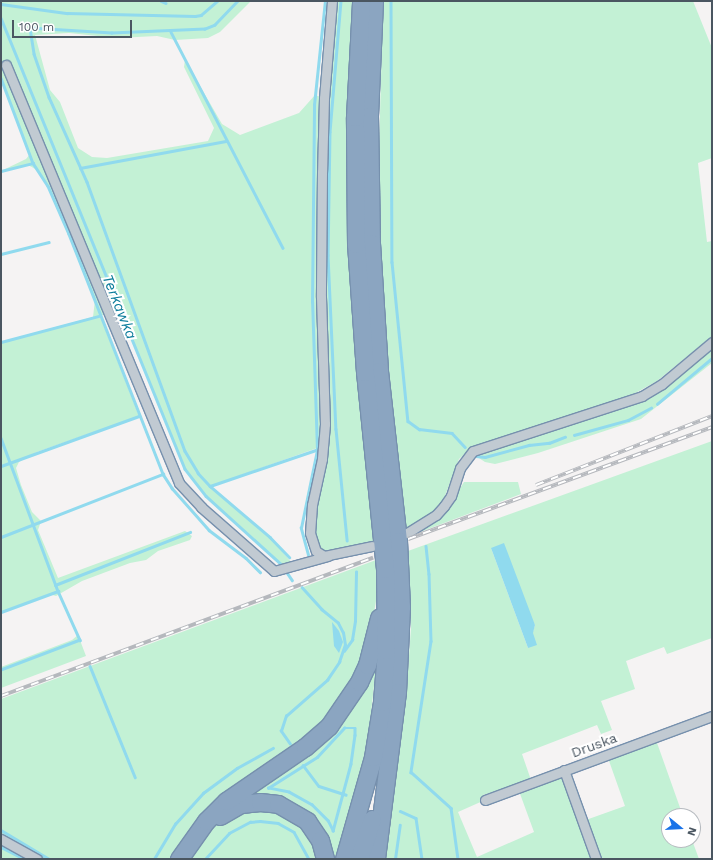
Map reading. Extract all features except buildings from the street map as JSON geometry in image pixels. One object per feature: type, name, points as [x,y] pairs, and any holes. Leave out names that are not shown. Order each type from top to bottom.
[{"type":"highway","points":[[344,859],[362,803],[377,732],[385,672],[386,584],[382,525],[365,372],[356,244],[355,117],[361,1]]},
{"type":"highway","points":[[374,1],[369,123],[371,243],[379,370],[398,541],[401,607],[400,658],[376,859]]},
{"type":"highway","points":[[179,859],[196,835],[226,801],[305,747],[329,726],[345,706],[367,665],[386,584]]},
{"type":"highway","points":[[359,859],[390,747]]},
{"type":"highway","points":[[196,835],[241,804],[269,802],[287,808],[308,821],[320,840],[325,859]]},
{"type":"street","points":[[328,556],[318,553],[313,546],[310,524],[326,424],[321,297],[322,165],[332,1]]},
{"type":"street","points":[[6,65],[163,449],[182,489],[274,571],[372,546]]},
{"type":"street","points":[[407,533],[436,515],[444,506],[451,496],[463,463],[473,451],[642,396],[662,384],[712,342]]},
{"type":"street","name":"Druska","points":[[485,800],[712,716]]},
{"type":"street","points":[[564,770],[596,859]]},
{"type":"street","points":[[1,839],[37,859]]},
{"type":"green space","points":[[1,1],[251,1],[220,32],[208,38],[175,40],[157,36],[117,38],[69,33],[35,35],[50,90],[60,102],[78,148],[92,157],[107,158],[208,141],[214,128],[184,67],[185,60],[222,124],[240,135],[299,113],[315,95],[324,98],[332,1],[353,1],[348,87],[348,245],[355,357],[374,543],[328,556],[311,541],[323,446],[210,486],[270,537],[291,562],[282,565],[206,496],[185,469],[119,309],[100,316],[139,416],[37,452],[19,462],[16,468],[21,485],[32,512],[41,521],[38,530],[58,578],[185,531],[192,536],[190,540],[158,551],[146,560],[130,563],[82,581],[56,596],[49,594],[1,612],[1,342],[93,317],[95,300],[48,186],[39,171],[28,165],[1,171],[26,159],[30,154],[1,80]]},
{"type":"green space","points":[[383,1],[693,1],[712,48],[712,158],[698,163],[707,242],[712,241],[712,336],[657,381],[621,401],[472,447],[459,459],[443,501],[436,510],[406,529],[383,326],[378,189]]},
{"type":"green space","points":[[712,346],[712,363],[641,419],[538,453],[495,464],[485,462],[476,456],[523,438],[579,422],[647,398]]},
{"type":"green space","points":[[712,441],[712,638],[667,654],[664,647],[626,661],[635,689],[601,701],[612,730],[601,734],[597,725],[522,754],[531,780],[483,795],[485,800],[458,812],[477,857],[534,832],[519,791],[566,773],[583,821],[625,806],[608,758],[656,740],[680,808],[661,808],[661,848],[695,848],[699,859],[383,859],[389,802],[406,697],[411,628],[408,551]],"holes":[[[491,548],[535,625],[528,648]]]},
{"type":"green space","points":[[464,482],[518,482],[521,494],[407,537],[447,509]]},
{"type":"green space","points":[[376,560],[376,601],[368,647],[341,705],[173,859],[1,859],[1,699]]},
{"type":"green space","points":[[78,635],[86,656],[1,688],[1,667],[72,640]]},
{"type":"green space","points":[[377,658],[367,750],[346,829],[336,859],[330,859],[319,829],[238,798],[303,755]]},
{"type":"green space","points":[[267,807],[305,826],[321,859],[188,859],[208,831],[217,823],[236,812]]},
{"type":"water","points":[[504,543],[535,625],[533,633],[537,645],[528,648],[491,548]]},
{"type":"water","points":[[332,622],[339,631],[343,642],[339,653],[334,646]]},
{"type":"waterway","points":[[161,1],[166,3]]},
{"type":"waterway","points":[[1,4],[67,13],[195,16],[201,15],[217,1]]},
{"type":"waterway","points":[[238,1],[215,25],[205,29],[112,33],[30,28],[34,54],[49,97],[87,182],[185,451],[198,473],[210,486],[270,537],[289,557]]},
{"type":"waterway","points":[[308,555],[301,528],[317,450],[312,302],[314,105],[325,1]]},
{"type":"waterway","points":[[341,1],[330,132],[328,255],[336,429],[347,540]]},
{"type":"waterway","points":[[391,1],[392,262],[408,421],[419,429],[452,433],[465,447]]},
{"type":"waterway","name":"Terkawka","points":[[1,18],[185,469],[206,496],[282,565]]},
{"type":"waterway","points":[[171,32],[283,248]]},
{"type":"waterway","points":[[1,78],[33,163],[48,186],[69,234],[163,474],[172,488],[209,530],[246,558],[260,572]]},
{"type":"waterway","points":[[80,168],[226,141]]},
{"type":"waterway","points":[[1,171],[33,163]]},
{"type":"waterway","points":[[1,254],[49,242]]},
{"type":"waterway","points":[[1,342],[99,316]]},
{"type":"waterway","points":[[657,404],[712,358]]},
{"type":"waterway","points":[[574,435],[628,420],[651,408]]},
{"type":"waterway","points":[[1,466],[139,416]]},
{"type":"waterway","points":[[476,456],[485,457],[529,445],[549,443],[565,437]]},
{"type":"waterway","points":[[1,438],[58,591],[80,640],[1,670]]},
{"type":"waterway","points":[[210,486],[316,450]]},
{"type":"waterway","points":[[1,537],[163,474]]},
{"type":"waterway","points":[[55,585],[190,532]]},
{"type":"waterway","points":[[426,546],[429,574],[431,641],[411,772],[451,808],[458,859]]},
{"type":"waterway","name":"Terkawka","points":[[286,571],[292,580]]},
{"type":"waterway","points":[[344,651],[352,640],[355,621],[356,572]]},
{"type":"waterway","name":"Terkawka","points":[[290,744],[281,731],[286,716],[327,680],[339,662],[345,645],[343,633],[338,623],[322,610],[302,588]]},
{"type":"waterway","points":[[1,612],[58,591]]},
{"type":"waterway","points":[[90,666],[135,777]]},
{"type":"waterway","points":[[344,728],[355,728],[355,735],[351,764],[333,831],[328,821],[312,805],[289,792],[268,788],[317,757],[344,728]]},
{"type":"waterway","points":[[154,859],[175,824],[203,793],[237,768],[273,748]]},
{"type":"waterway","name":"Terkawka","points":[[303,765],[319,786],[346,795]]},
{"type":"waterway","name":"Terkawka","points":[[400,811],[416,818],[422,859]]},
{"type":"waterway","points":[[205,859],[229,833],[250,822],[260,821],[278,823],[294,832],[309,859]]},
{"type":"waterway","points":[[395,859],[400,825]]},
{"type":"waterway","points":[[1,830],[49,859]]},
{"type":"waterway","points":[[1,847],[25,859]]},
{"type":"railway","points":[[536,485],[712,416]]},
{"type":"railway","points":[[408,539],[712,427]]},
{"type":"railway","points":[[1,696],[373,558]]}]
